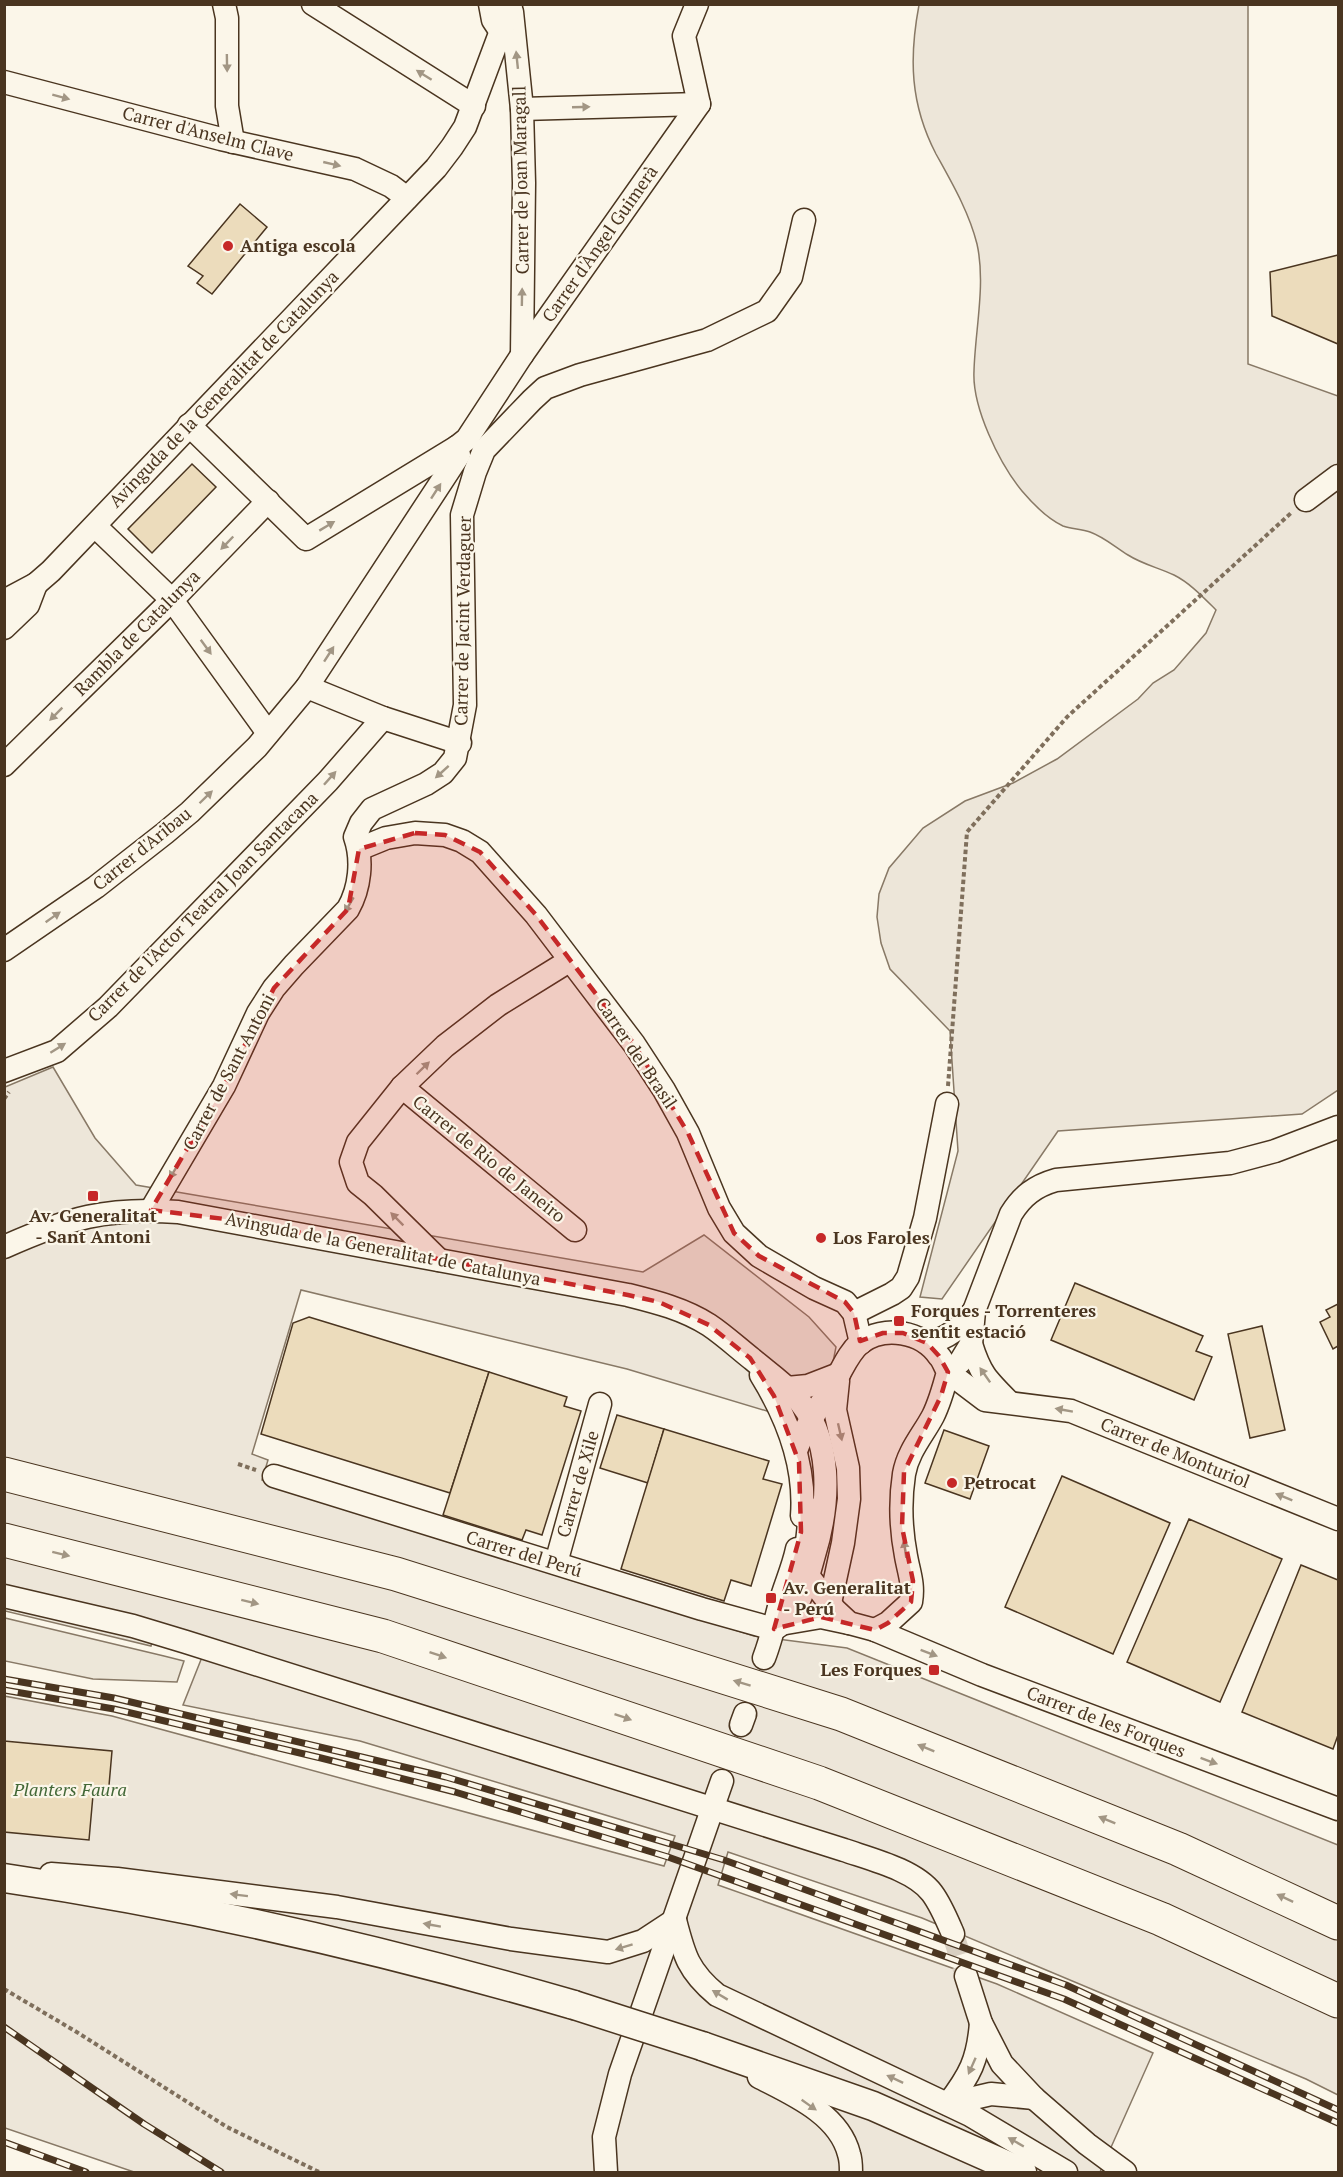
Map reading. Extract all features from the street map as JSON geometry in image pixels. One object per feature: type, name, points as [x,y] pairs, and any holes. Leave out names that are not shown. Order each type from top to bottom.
[{"type":"highway","points":[[4,1474],[396,1574],[841,1714],[1178,1849],[1338,1923]]},
{"type":"highway","points":[[4,1540],[383,1636],[819,1783],[1161,1919],[1338,2001]]},
{"type":"main road","points":[[4,1878],[181,1910],[318,1939],[447,1970],[574,2005],[702,2046],[873,2106],[1022,2172]]},
{"type":"street","points":[[225,4],[227,106],[233,142]]},
{"type":"street","points":[[313,4],[474,106]]},
{"type":"street","points":[[681,4],[687,28]]},
{"type":"street","points":[[522,109],[699,104],[684,36],[697,4]]},
{"type":"street","name":"Avinguda de la Generalitat de Catalunya","points":[[4,601],[36,584],[51,571],[436,168],[465,127],[474,106],[501,32],[504,5]]},
{"type":"street","name":"Carrer de Joan Maragall","points":[[504,5],[522,109],[524,183],[522,355]]},
{"type":"street","name":"Carrer d'Anselm Clave","points":[[4,82],[233,142],[355,169],[391,186],[407,198]]},
{"type":"street","name":"Carrer d'Àngel Guimerà","points":[[469,445],[522,355],[699,104]]},
{"type":"street","name":"Carrer de Jacint Verdaguer","points":[[359,849],[356,837],[361,823],[372,809],[426,784],[443,773],[455,758],[460,743],[465,705],[462,515],[475,472],[469,445],[532,400],[545,388],[580,375],[706,340],[767,311],[792,277],[804,220]]},
{"type":"street","points":[[189,425],[306,539],[469,445]]},
{"type":"street","name":"Carrer d'Aribau","points":[[4,950],[96,887],[165,833],[257,747],[307,687],[459,455],[469,445]]},
{"type":"street","points":[[1306,500],[1338,476]]},
{"type":"street","name":"Rambla de Catalunya","points":[[4,765],[172,600],[268,501]]},
{"type":"street","points":[[95,526],[172,600],[268,733]]},
{"type":"street","points":[[4,628],[28,605],[36,584]]},
{"type":"street","points":[[307,687],[383,718],[460,743]]},
{"type":"street","name":"Carrer de l'Actor Teatral Joan Santacana","points":[[4,1071],[57,1051],[108,1006],[328,780],[383,718]]},
{"type":"street","name":"Carrer del Brasil","points":[[359,849],[386,838],[415,833],[445,835],[462,841],[480,852],[536,915],[634,1044],[688,1133],[718,1208],[734,1233],[759,1256],[814,1288],[845,1302],[855,1313]]},
{"type":"street","name":"Carrer de Sant Antoni","points":[[151,1210],[224,1086],[258,1013],[274,988],[348,909],[358,883],[359,849]]},
{"type":"street","points":[[439,1260],[373,1195],[358,1184],[351,1162],[358,1142],[402,1088],[445,1046],[498,1005],[569,961]]},
{"type":"street","name":"Carrer de Rio de Janeiro","points":[[402,1088],[575,1230]]},
{"type":"street","points":[[861,1343],[855,1313],[901,1288],[908,1277],[925,1218],[947,1104]]},
{"type":"street","points":[[1008,1401],[989,1383],[979,1368],[971,1344],[974,1311],[1011,1214],[1018,1202],[1030,1191],[1042,1184],[1097,1175],[1230,1163],[1275,1151],[1338,1127]]},
{"type":"street","name":"Avinguda de la Generalitat de Catalunya","points":[[4,1247],[77,1218],[124,1211],[178,1212],[233,1220],[659,1302],[685,1312],[709,1325],[787,1388],[803,1406],[810,1419],[822,1457],[827,1483],[821,1533],[808,1576],[780,1626]]},
{"type":"street","points":[[927,1343],[939,1341],[952,1333],[974,1311]]},
{"type":"street","points":[[796,1451],[810,1419],[849,1355],[861,1343],[883,1333],[896,1332],[915,1337],[927,1343],[939,1356],[948,1372]]},
{"type":"street","points":[[875,1630],[888,1623],[911,1602],[913,1581],[906,1559],[902,1527],[904,1472],[911,1453],[941,1396],[948,1372],[960,1362],[971,1344]]},
{"type":"street","name":"Avinguda de la Generalitat de Catalunya","points":[[750,1358],[774,1396],[796,1451],[803,1503],[801,1532],[793,1568],[780,1602],[780,1626]]},
{"type":"street","name":"Carrer de Monturiol","points":[[948,1372],[986,1400],[997,1403],[1008,1401],[1071,1411],[1338,1519]]},
{"type":"street","points":[[787,1388],[808,1386],[839,1374]]},
{"type":"street","points":[[830,1603],[843,1543],[849,1499],[848,1468],[835,1410],[839,1374]]},
{"type":"street","name":"Carrer de Xile","points":[[556,1563],[600,1404]]},
{"type":"street","name":"Carrer del Perú","points":[[274,1476],[702,1609],[780,1626]]},
{"type":"street","points":[[803,1503],[809,1512],[803,1565],[808,1576],[849,1623]]},
{"type":"street","points":[[4,1596],[133,1626],[197,1645],[844,1850],[916,1879],[932,1892],[953,1934]]},
{"type":"street","name":"Carrer de les Forques","points":[[780,1626],[821,1617],[875,1630],[981,1675],[1338,1809]]},
{"type":"street","points":[[764,1658],[780,1626]]},
{"type":"street","points":[[606,2172],[604,2137],[611,2105],[722,1781]]},
{"type":"street","points":[[4,1870],[117,1879],[337,1907],[511,1939],[608,1952],[643,1941],[675,1920]]},
{"type":"street","points":[[675,1920],[682,1949],[691,1969],[699,1980],[717,1995],[970,2115],[1066,2172]]},
{"type":"street","points":[[966,1976],[981,2023],[1002,2064],[1034,2098],[1087,2144],[1125,2172]]},
{"type":"street","points":[[948,2104],[973,2067],[979,2046],[981,2023]]},
{"type":"street","points":[[702,2046],[792,2094],[827,2119],[840,2135],[849,2152],[851,2172]]},
{"type":"street","points":[[948,2104],[991,2094],[1034,2098]]},
{"type":"path","points":[[947,1104],[967,832],[1067,717],[1306,500]]},
{"type":"path","points":[[238,1464],[246,1467]]},
{"type":"path","points":[[4,1989],[227,2127],[319,2172]]},
{"type":"highlighted area","points":[[415,833],[445,835],[480,852],[536,915],[634,1044],[688,1133],[734,1233],[759,1256],[845,1302],[854,1313],[860,1341],[883,1333],[903,1333],[927,1343],[939,1356],[948,1372],[941,1396],[904,1472],[902,1527],[913,1581],[911,1602],[888,1623],[875,1630],[821,1617],[774,1629],[801,1532],[799,1462],[774,1396],[750,1358],[709,1325],[659,1302],[628,1295],[233,1220],[151,1210],[224,1086],[274,988],[348,909],[359,849]]},
{"type":"green space","points":[[919,5],[1248,5],[1248,364],[1338,396],[1338,1090],[1302,1114],[1058,1131],[942,1299],[920,1297],[958,1151],[950,1031],[890,969],[881,943],[877,917],[879,894],[889,868],[923,828],[965,801],[1013,783],[1057,759],[1138,699],[1153,683],[1174,670],[1206,633],[1216,610],[1180,578],[1133,558],[1095,534],[1063,526],[1052,519],[1022,491],[996,450],[982,417],[975,385],[980,291],[977,244],[965,209],[927,135],[917,99],[913,62]]},
{"type":"green space","name":"Planters Faura","points":[[53,1067],[95,1138],[136,1185],[643,1272],[704,1235],[809,1317],[836,1347],[820,1427],[627,1369],[301,1290],[252,1454],[268,1460],[262,1480],[754,1636],[847,1648],[1338,1845],[1338,2095],[1306,2079],[922,1918],[728,1852],[718,1885],[997,1984],[1153,2053],[1100,2172],[134,2172],[5,2128],[4,1696],[112,1716],[664,1866],[675,1836],[360,1741],[183,1705],[208,1642],[5,1585],[5,1087]]},
{"type":"shaded area","points":[[5,1604],[153,1638],[151,1646],[5,1611]]},
{"type":"shaded area","points":[[5,1618],[184,1661],[177,1682],[93,1679],[5,1661]]},
{"type":"building","name":"Antiga escola","points":[[240,204],[267,227],[212,294],[197,283],[203,276],[188,266]]},
{"type":"building","points":[[1338,255],[1338,344],[1272,316],[1270,272]]},
{"type":"building","points":[[192,464],[216,487],[152,553],[128,529]]},
{"type":"building","points":[[1075,1283],[1203,1336],[1196,1351],[1212,1357],[1194,1400],[1051,1340]]},
{"type":"building","points":[[1338,1304],[1338,1346],[1333,1349],[1320,1322],[1330,1317],[1326,1310]]},
{"type":"building","points":[[309,1317],[489,1372],[450,1493],[261,1434],[293,1323]]},
{"type":"building","points":[[1262,1326],[1285,1430],[1250,1438],[1228,1334]]},
{"type":"building","points":[[489,1372],[567,1397],[564,1406],[581,1411],[542,1535],[526,1530],[522,1540],[443,1515]]},
{"type":"building","points":[[617,1415],[664,1429],[648,1483],[600,1468]]},
{"type":"building","points":[[664,1429],[769,1461],[763,1479],[782,1484],[751,1586],[731,1580],[724,1601],[621,1569]]},
{"type":"building","points":[[944,1430],[989,1446],[970,1499],[925,1483]]},
{"type":"building","points":[[1062,1476],[1170,1523],[1113,1654],[1005,1607]]},
{"type":"building","points":[[1189,1519],[1282,1559],[1220,1702],[1127,1662]]},
{"type":"building","points":[[1301,1565],[1338,1580],[1338,1735],[1333,1749],[1242,1712]]},
{"type":"building","points":[[4,1741],[112,1751],[108,1797],[93,1795],[89,1840],[4,1832]]},
{"type":"tunnel","points":[[953,1934],[966,1976]]},
{"type":"railway","points":[[4,1679],[114,1698],[446,1777],[724,1860],[1066,1985],[1338,2110]]},
{"type":"railway","points":[[4,1690],[114,1709],[321,1758],[455,1792],[668,1857],[1064,1999],[1338,2123]]},
{"type":"railway","points":[[4,2027],[144,2124],[221,2172]]},
{"type":"railway","points":[[4,2142],[86,2172]]},
{"type":"place","name":"Antiga escola","points":[[228,246]]},
{"type":"place","name":"Av. Generalitat - Sant Antoni","points":[[93,1196]]},
{"type":"place","name":"Los Faroles","points":[[821,1238]]},
{"type":"place","name":"Forques - Torrenteres sentit estació","points":[[899,1321]]},
{"type":"place","name":"Petrocat","points":[[952,1483]]},
{"type":"place","name":"Av. Generalitat - Perú","points":[[771,1598]]},
{"type":"place","name":"Les Forques","points":[[934,1670]]}]
